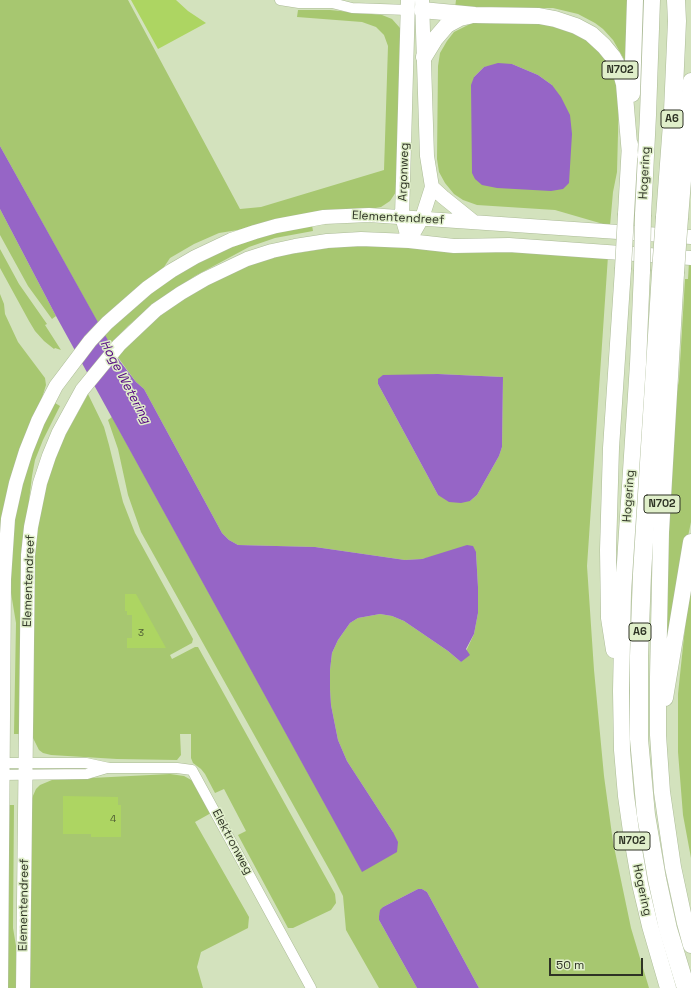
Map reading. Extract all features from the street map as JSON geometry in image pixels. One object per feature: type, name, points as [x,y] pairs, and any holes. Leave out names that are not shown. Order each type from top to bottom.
[{"type":"highway","name":"N702","points":[[621,691],[609,618],[608,550],[614,403],[630,155],[635,0]]},
{"type":"highway","name":"Hogering","points":[[652,0],[638,364],[623,593],[621,691],[622,750],[626,796],[632,838],[650,926],[668,988]]},
{"type":"highway","name":"A6","points":[[676,0],[677,21],[673,111],[673,217],[642,574],[639,656],[639,739],[646,815],[657,879],[668,929],[686,988]]},
{"type":"highway","name":"A6","points":[[677,21],[680,0]]},
{"type":"highway","name":"N702","points":[[415,5],[475,15],[539,16],[555,19],[576,26],[591,34],[613,57],[620,70],[624,84],[630,155]]},
{"type":"highway","name":"N702","points":[[424,57],[435,39],[447,26],[460,18],[475,15]]},
{"type":"highway","points":[[673,217],[691,81]]},
{"type":"highway","name":"N702","points":[[669,272],[661,532],[658,735],[662,792],[672,867],[684,923],[691,945]]},
{"type":"highway","name":"N702","points":[[658,735],[691,542]]},
{"type":"main road","name":"Argonweg","points":[[409,241],[422,218],[432,187],[426,156],[424,57],[415,5]]},
{"type":"main road","name":"Argonweg","points":[[409,241],[402,217],[415,5]]},
{"type":"main road","points":[[432,187],[474,222]]},
{"type":"main road","name":"Elementendreef","points":[[1,988],[1,769],[4,579],[8,519],[16,483],[26,451],[38,421],[56,386],[69,367],[107,322],[147,288],[171,271],[195,257],[232,240],[276,226],[324,217],[369,215],[691,237]]},
{"type":"main road","name":"Elementendreef","points":[[23,988],[28,554],[31,527],[40,483],[59,432],[82,390],[119,345],[156,310],[205,278],[247,259],[272,251],[327,241],[361,239],[409,241],[454,246],[509,245],[691,258]]},
{"type":"street","points":[[280,0],[299,3],[332,3],[352,8],[415,5]]},
{"type":"street","points":[[332,3],[343,0]]},
{"type":"street","name":"Elektronweg","points":[[1,769],[25,769],[87,774],[109,768],[177,768],[192,770],[311,988]]},
{"type":"green space","points":[[0,0],[128,0],[240,209],[261,207],[384,170],[388,46],[384,35],[376,27],[362,22],[297,17],[298,10],[330,10],[382,15],[392,19],[400,28],[403,37],[396,192],[390,201],[381,207],[219,233],[194,244],[170,258],[164,267],[130,294],[98,323],[0,146]]},
{"type":"green space","points":[[456,0],[628,0],[625,61],[613,40],[603,29],[578,14],[553,8],[455,8]]},
{"type":"green space","points":[[472,23],[547,24],[583,34],[611,63],[619,95],[617,172],[613,192],[610,226],[555,210],[477,205],[463,200],[454,194],[445,183],[439,172],[437,159],[438,66],[440,53],[454,32]],"holes":[[[512,64],[538,75],[552,85],[474,77],[484,67]]]},
{"type":"green space","points":[[0,209],[56,316],[52,319],[28,286],[0,235]]},
{"type":"green space","points":[[312,225],[313,231],[275,238],[249,247],[195,276],[151,306],[110,344],[104,334],[148,295],[188,268],[227,249],[265,235]]},
{"type":"green space","points":[[347,245],[608,256],[587,566],[594,670],[604,776],[613,842],[631,928],[649,988],[479,988],[427,892],[422,889],[418,889],[383,907],[379,916],[379,920],[417,988],[379,988],[346,930],[343,896],[334,878],[141,532],[128,495],[118,449],[108,420],[112,417],[362,871],[393,832],[347,761],[338,740],[331,705],[330,670],[332,653],[338,640],[350,623],[358,618],[380,614],[392,616],[404,621],[448,651],[461,662],[474,634],[478,613],[476,552],[405,560],[315,547],[238,545],[229,540],[222,533],[144,389],[136,382],[117,356],[154,320],[186,296],[243,267],[279,256]],"holes":[[[438,374],[503,377],[502,447],[499,456],[477,495],[470,501],[438,495],[378,384],[378,380]]]},
{"type":"green space","points":[[0,249],[19,284],[47,324],[45,325],[61,350],[54,349],[35,331],[0,268]]},
{"type":"green space","points":[[689,262],[691,262],[691,522],[675,599],[670,644],[665,643],[666,571],[676,396],[679,380],[685,279],[688,279]]},
{"type":"green space","points":[[0,294],[4,304],[5,314],[18,342],[45,378],[46,385],[0,535]]},
{"type":"green space","points":[[88,394],[104,427],[123,502],[135,533],[193,639],[192,643],[170,655],[172,659],[195,647],[198,647],[335,894],[336,903],[331,910],[293,928],[288,928],[238,835],[246,831],[224,789],[215,793],[205,774],[193,763],[191,758],[191,734],[180,734],[181,755],[177,760],[117,759],[51,755],[43,753],[39,750],[33,738],[34,570],[38,522],[48,479],[61,443]]},
{"type":"green space","points":[[55,403],[60,406],[35,460],[32,476],[29,501],[20,734],[14,734],[16,623],[11,593],[13,528],[18,499],[28,464],[44,424]]},
{"type":"green space","points":[[691,570],[691,858],[683,815],[678,752],[678,694]]},
{"type":"green space","points":[[170,774],[184,776],[193,781],[211,813],[195,822],[249,917],[248,928],[201,952],[197,967],[203,988],[30,988],[32,798],[36,789],[40,785],[52,780]]},
{"type":"green space","points":[[8,805],[14,805],[13,928],[18,958],[18,988],[7,988]]},
{"type":"water","points":[[498,63],[512,64],[538,75],[552,85],[561,97],[570,115],[572,134],[569,183],[563,189],[551,191],[497,188],[482,185],[475,179],[472,173],[471,85],[474,77],[484,67]]},
{"type":"water","name":"Hoge Wetering","points":[[0,146],[119,360],[136,382],[144,389],[222,533],[229,540],[238,545],[315,547],[405,560],[422,559],[467,545],[473,546],[476,552],[478,613],[474,634],[466,649],[470,655],[461,662],[448,651],[404,621],[392,616],[380,614],[358,618],[350,623],[338,640],[332,653],[330,670],[331,705],[338,740],[347,761],[398,842],[397,852],[362,872],[56,316],[0,209]]},
{"type":"water","points":[[438,374],[503,377],[502,447],[499,456],[477,495],[470,501],[461,503],[449,502],[438,495],[378,384],[378,379],[383,375]]},
{"type":"water","points":[[418,889],[422,889],[427,892],[479,988],[417,988],[379,920],[379,916],[380,910],[383,907]]},
{"type":"building","points":[[131,0],[176,0],[188,11],[206,23],[158,49]]},
{"type":"building","points":[[125,594],[136,594],[166,648],[127,648],[127,638],[132,638],[132,615],[127,615],[127,611],[125,611]]},
{"type":"building","points":[[63,796],[118,797],[118,805],[121,805],[121,837],[91,837],[91,834],[63,834]]}]
